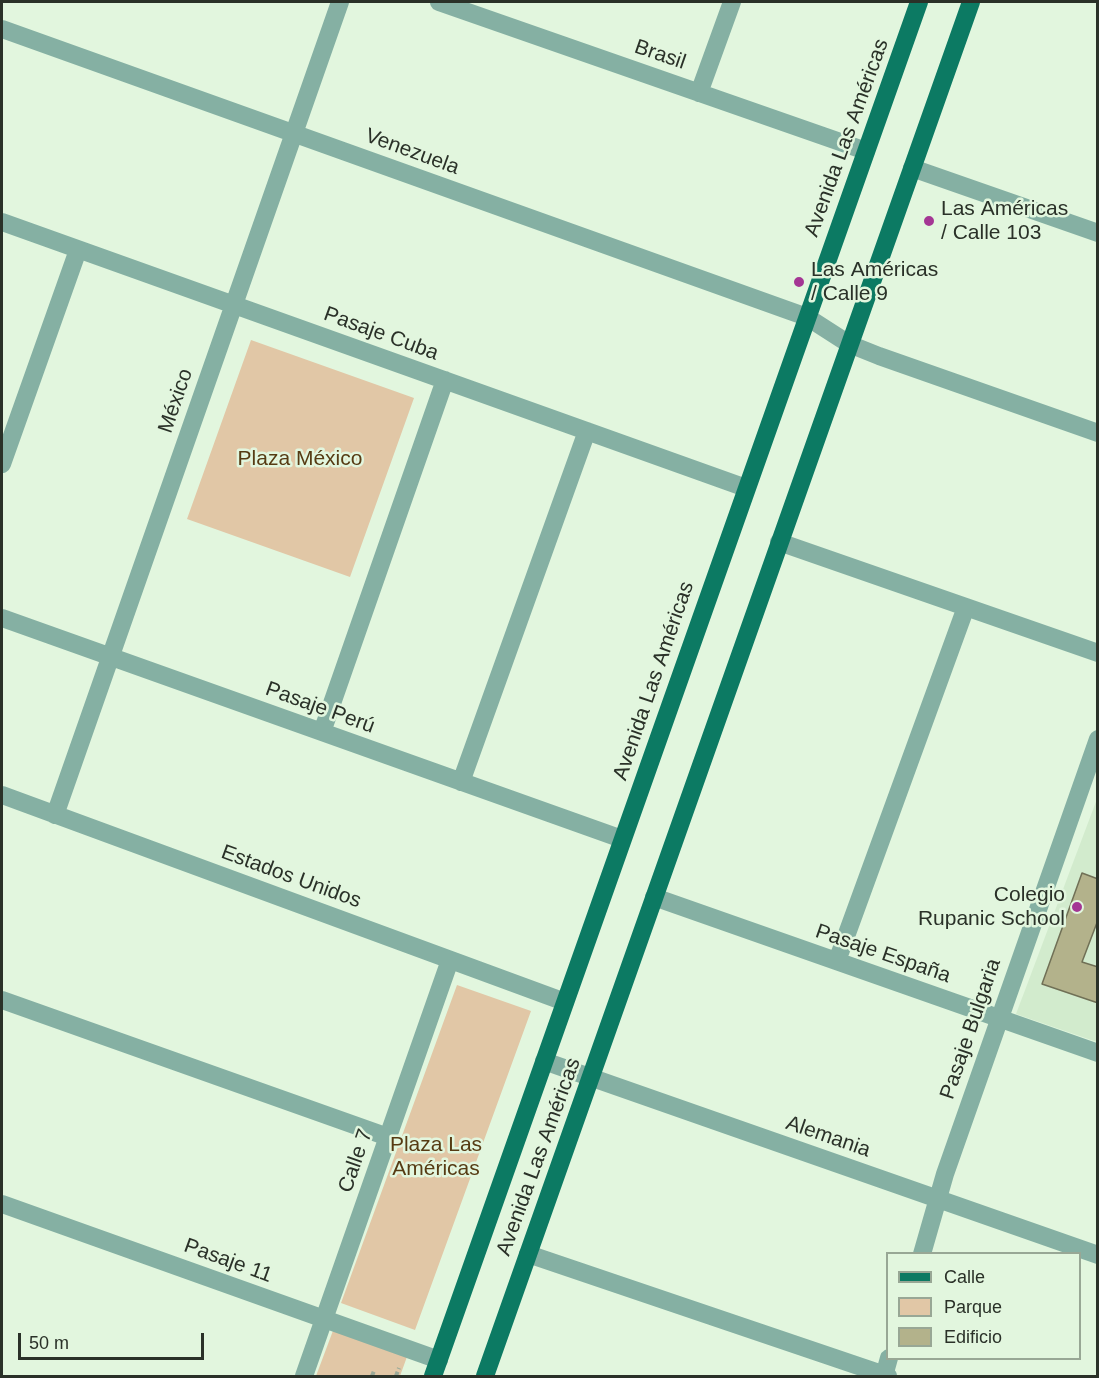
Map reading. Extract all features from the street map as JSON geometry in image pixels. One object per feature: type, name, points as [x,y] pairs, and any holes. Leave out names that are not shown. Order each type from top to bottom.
[{"type":"main road","name":"Avenida Las Américas","points":[[436,1368],[919,2]]},
{"type":"main road","name":"Avenida Las Américas","points":[[485,1377],[971,2]]},
{"type":"street","name":"México","points":[[55,815],[340,2]]},
{"type":"street","name":"Brasil","points":[[439,2],[866,151]]},
{"type":"street","points":[[699,93],[732,2]]},
{"type":"street","name":"Venezuela","points":[[2,29],[807,317],[849,344],[1098,433]]},
{"type":"street","points":[[912,168],[1096,227]]},
{"type":"street","name":"Pasaje Cuba","points":[[2,222],[746,488]]},
{"type":"street","points":[[2,464],[78,250]]},
{"type":"street","points":[[322,732],[445,380]]},
{"type":"street","points":[[461,782],[587,431]]},
{"type":"street","points":[[779,542],[1098,653]]},
{"type":"street","points":[[837,962],[966,607]]},
{"type":"street","name":"Pasaje Perú","points":[[2,618],[622,839]]},
{"type":"street","name":"Pasaje Bulgaria","points":[[923,1252],[945,1174],[1098,739]]},
{"type":"street","name":"Estados Unidos","points":[[2,795],[565,1002]]},
{"type":"street","name":"Pasaje España","points":[[654,897],[1098,1053]]},
{"type":"street","name":"Calle 7","points":[[304,1377],[450,960]]},
{"type":"street","points":[[2,1000],[388,1137]]},
{"type":"street","name":"Alemania","points":[[544,1061],[1098,1255]]},
{"type":"street","name":"Pasaje 11","points":[[2,1204],[324,1319],[436,1368]]},
{"type":"street","points":[[528,1254],[886,1372]]},
{"type":"path","points":[[372,1377],[374,1371]]},
{"type":"shaded area","name":"Colegio Rupanic School","points":[[1097,799],[1097,1042],[1016,1014]]},
{"type":"green space","name":"Plaza México","points":[[251,340],[414,398],[350,577],[187,519]]},
{"type":"green space","name":"Plaza Las Américas","points":[[457,985],[531,1011],[415,1330],[341,1303]]},
{"type":"green space","points":[[334,1328],[408,1354],[400,1376],[316,1376]]},
{"type":"building","points":[[1082,873],[1098,879],[1098,920],[1082,962],[1098,967],[1098,1003],[1042,984]]},
{"type":"place","name":"Las Américas / Calle 103","points":[[929,221]]},
{"type":"place","name":"Las Américas / Calle 9","points":[[799,282]]},
{"type":"place","name":"Colegio Rupanic School","points":[[1077,907]]}]
